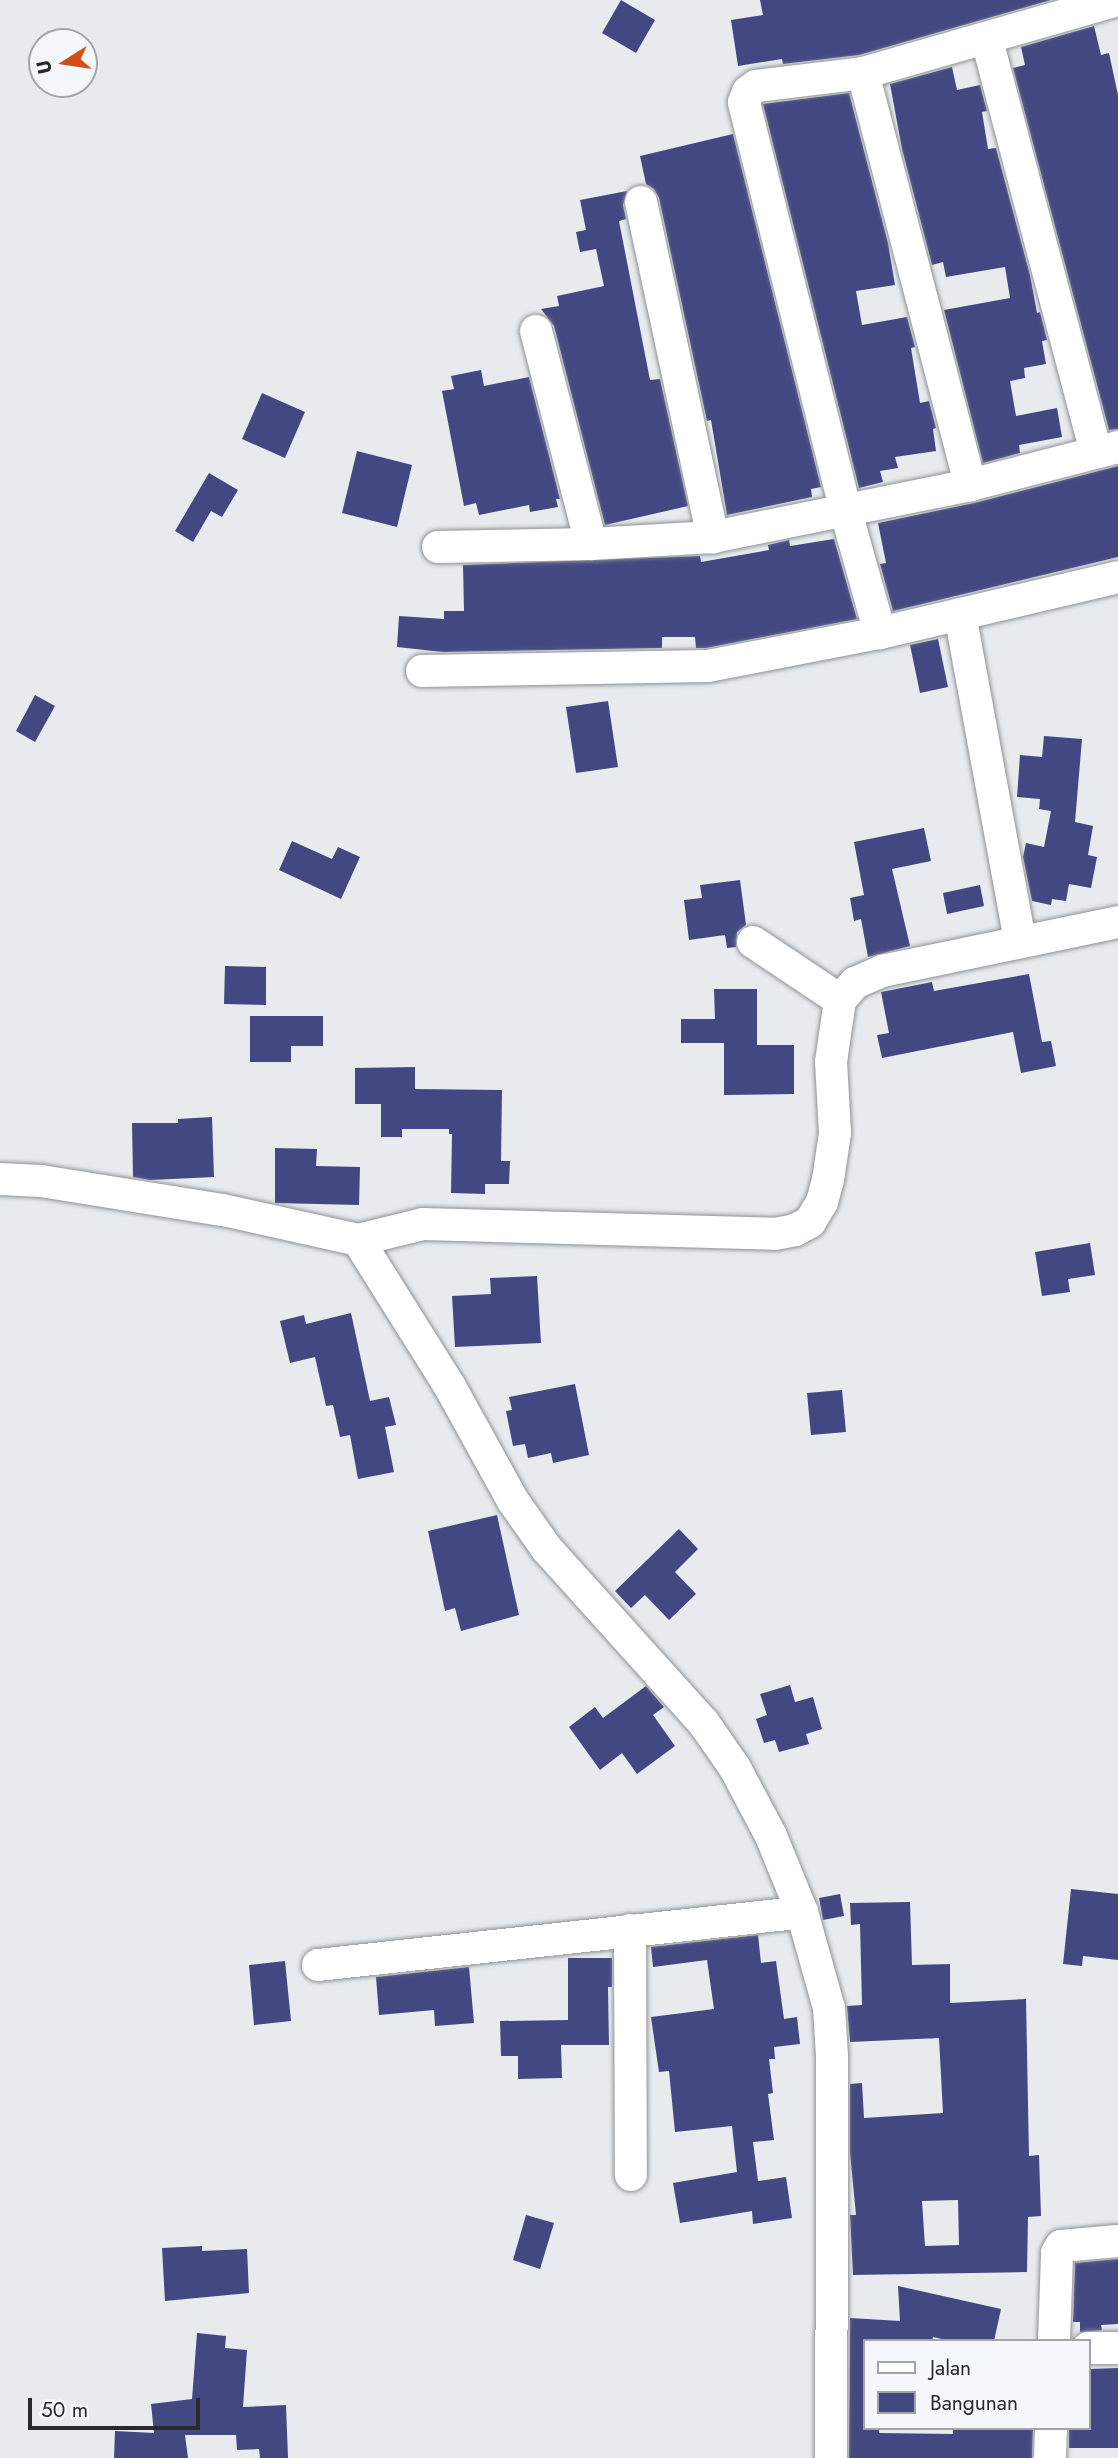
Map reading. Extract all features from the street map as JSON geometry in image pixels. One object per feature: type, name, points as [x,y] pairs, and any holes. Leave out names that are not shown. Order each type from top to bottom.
[{"type":"street","points":[[880,633],[846,512],[744,102],[748,92],[756,86],[863,73],[1116,4]]},
{"type":"street","points":[[438,547],[591,544],[713,537],[970,485],[1107,450],[987,40]]},
{"type":"street","points":[[863,73],[970,485]]},
{"type":"street","points":[[641,202],[713,537]]},
{"type":"street","points":[[537,331],[591,544]]},
{"type":"street","points":[[422,671],[708,666],[880,633],[1118,577]]},
{"type":"street","points":[[960,614],[1020,940]]},
{"type":"street","points":[[0,1179],[41,1181],[223,1210],[358,1240],[423,1224],[775,1234],[795,1230],[810,1222],[822,1202],[828,1180],[835,1133],[832,1042],[840,1000],[855,983],[882,971],[1020,940],[1118,922]]},
{"type":"street","points":[[753,942],[840,1000]]},
{"type":"street","points":[[358,1240],[449,1385],[513,1501],[547,1549],[703,1722],[735,1768],[771,1836],[802,1912],[819,1963],[829,2008],[832,2056],[831,2458]]},
{"type":"street","points":[[318,1965],[802,1912]]},
{"type":"street","points":[[630,1930],[631,2175]]},
{"type":"street","points":[[1054,2339],[1057,2253],[1061,2246],[1118,2241]]},
{"type":"street","points":[[1090,2348],[1118,2348]]},
{"type":"street","points":[[1050,2458],[1051,2430]]},
{"type":"building","points":[[621,0],[655,20],[636,53],[602,33]]},
{"type":"building","points":[[760,0],[1051,0],[859,55],[783,64],[782,59],[738,66],[731,20],[763,15]]},
{"type":"building","points":[[1094,26],[1101,55],[1109,53],[1118,95],[1118,429],[1109,430],[1013,68],[1025,65],[1021,47]]},
{"type":"building","points":[[952,67],[957,90],[980,85],[987,111],[982,112],[988,149],[996,148],[1030,275],[1037,313],[1040,312],[1047,340],[1042,341],[1046,364],[1024,368],[1025,378],[1010,381],[1016,416],[1057,408],[1062,437],[1019,445],[1020,453],[983,463],[944,310],[1010,298],[1005,267],[946,277],[943,262],[932,265],[902,149],[890,84]]},
{"type":"building","points":[[849,93],[888,243],[895,285],[856,291],[862,325],[907,317],[915,347],[911,348],[920,403],[929,401],[936,428],[933,429],[936,451],[895,457],[898,468],[880,471],[883,482],[859,488],[763,104]]},
{"type":"building","points":[[733,134],[821,487],[811,489],[812,497],[727,515],[711,420],[707,421],[659,198],[654,189],[646,184],[640,156]]},
{"type":"building","points":[[627,191],[623,205],[626,219],[619,221],[650,380],[660,379],[688,506],[605,525],[554,326],[541,309],[559,306],[557,296],[604,286],[596,249],[580,252],[576,232],[586,230],[580,200]]},
{"type":"building","points":[[481,370],[484,386],[529,377],[560,499],[556,499],[558,507],[530,512],[529,505],[479,515],[476,503],[464,506],[442,391],[454,389],[451,376]]},
{"type":"building","points":[[262,393],[305,412],[285,458],[242,439]]},
{"type":"building","points":[[357,451],[412,465],[397,527],[342,513]]},
{"type":"building","points":[[1118,466],[1118,557],[893,611],[880,564],[886,563],[878,523],[974,503]]},
{"type":"building","points":[[209,473],[238,490],[222,517],[211,511],[193,542],[175,531]]},
{"type":"building","points":[[834,539],[857,619],[706,648],[696,648],[695,637],[662,637],[662,648],[443,652],[397,647],[399,616],[444,619],[444,611],[464,611],[463,565],[700,556],[701,562],[769,550],[768,545],[789,540],[790,546]]},
{"type":"building","points":[[938,639],[948,687],[920,693],[910,645]]},
{"type":"building","points":[[35,695],[55,706],[35,742],[16,731]]},
{"type":"building","points":[[608,701],[618,767],[576,773],[566,707]]},
{"type":"building","points":[[1044,736],[1082,739],[1075,822],[1093,826],[1088,855],[1097,857],[1091,888],[1069,884],[1066,901],[1052,899],[1051,905],[1032,901],[1023,857],[1026,843],[1044,847],[1051,811],[1039,809],[1040,799],[1017,797],[1020,755],[1042,757]]},
{"type":"building","points":[[924,828],[931,861],[892,869],[910,946],[868,957],[861,919],[854,921],[850,898],[864,895],[854,842]]},
{"type":"building","points":[[292,841],[332,859],[338,847],[360,857],[341,899],[279,870]]},
{"type":"building","points":[[740,880],[746,925],[737,932],[736,947],[727,948],[725,935],[689,940],[684,900],[702,898],[700,885]]},
{"type":"building","points":[[980,885],[984,906],[947,914],[943,893]]},
{"type":"building","points":[[225,966],[266,967],[266,1005],[224,1004]]},
{"type":"building","points":[[1029,974],[1042,1042],[1051,1041],[1056,1066],[1021,1073],[1013,1032],[882,1058],[877,1035],[889,1033],[881,992],[932,982],[934,991]]},
{"type":"building","points":[[714,989],[757,989],[757,1045],[794,1045],[794,1094],[724,1095],[724,1043],[681,1043],[681,1019],[715,1019]]},
{"type":"building","points":[[250,1016],[323,1016],[323,1046],[291,1046],[291,1062],[250,1062]]},
{"type":"building","points":[[415,1067],[415,1089],[502,1090],[501,1161],[510,1161],[509,1184],[485,1184],[485,1194],[451,1193],[452,1134],[449,1134],[449,1129],[402,1129],[402,1137],[381,1137],[381,1104],[355,1104],[355,1068]]},
{"type":"building","points":[[212,1117],[214,1177],[150,1180],[133,1177],[132,1123],[178,1123],[178,1119]]},
{"type":"building","points":[[275,1148],[317,1149],[316,1166],[360,1167],[359,1205],[275,1203]]},
{"type":"building","points":[[1090,1243],[1095,1275],[1068,1279],[1070,1292],[1042,1296],[1035,1252]]},
{"type":"building","points":[[537,1276],[541,1343],[455,1347],[452,1296],[491,1294],[490,1278]]},
{"type":"building","points":[[351,1313],[370,1401],[389,1397],[396,1425],[385,1427],[394,1472],[358,1479],[350,1435],[340,1437],[333,1405],[326,1406],[315,1357],[290,1363],[280,1321],[304,1315],[306,1324]]},
{"type":"building","points":[[575,1384],[589,1455],[553,1463],[551,1453],[528,1458],[525,1444],[513,1446],[506,1411],[512,1410],[509,1397]]},
{"type":"building","points":[[842,1390],[846,1432],[811,1435],[807,1393]]},
{"type":"building","points":[[497,1515],[519,1615],[461,1631],[455,1608],[445,1611],[428,1531]]},
{"type":"building","points":[[679,1529],[698,1549],[675,1572],[696,1594],[669,1620],[645,1595],[631,1608],[615,1591]]},
{"type":"building","points":[[790,1685],[795,1702],[813,1697],[822,1729],[806,1734],[809,1744],[779,1752],[775,1740],[764,1743],[756,1719],[767,1715],[760,1694]]},
{"type":"building","points":[[646,1686],[664,1707],[653,1715],[675,1746],[637,1774],[622,1753],[600,1770],[569,1727],[595,1707],[603,1718]]},
{"type":"building","points":[[1071,1889],[1118,1894],[1118,1960],[1083,1956],[1082,1966],[1063,1964]]},
{"type":"building","points":[[840,1894],[844,1916],[823,1920],[819,1898]]},
{"type":"building","points":[[910,1902],[912,1965],[950,1964],[950,2003],[1026,1999],[1029,2156],[1039,2155],[1041,2216],[1028,2217],[1027,2272],[853,2275],[850,2215],[856,2215],[850,2153],[850,2084],[862,2083],[864,2118],[943,2113],[939,2038],[850,2042],[847,2006],[862,2005],[860,1924],[851,1925],[850,1903]],"holes":[[[958,2200],[959,2245],[925,2246],[922,2201]]]},
{"type":"building","points":[[758,1935],[761,1963],[776,1961],[784,2019],[797,2017],[800,2044],[774,2047],[775,2059],[769,2059],[773,2093],[768,2094],[774,2140],[753,2142],[758,2181],[786,2177],[792,2218],[753,2224],[752,2211],[680,2223],[673,2183],[737,2172],[732,2126],[675,2132],[669,2071],[659,2072],[651,2017],[714,2009],[707,1960],[653,1967],[651,1947]]},
{"type":"building","points":[[568,1958],[612,1958],[612,1987],[608,1987],[609,2045],[561,2045],[562,2078],[518,2079],[518,2056],[501,2056],[500,2021],[568,2020]]},
{"type":"building","points":[[285,1961],[291,2021],[254,2025],[249,1965]]},
{"type":"building","points":[[469,1967],[474,2023],[435,2026],[434,2010],[379,2015],[376,1977]]},
{"type":"building","points":[[526,2215],[554,2223],[540,2269],[513,2260]]},
{"type":"building","points":[[202,2246],[202,2251],[247,2249],[249,2293],[165,2301],[162,2248]]},
{"type":"building","points":[[1118,2259],[1118,2324],[1101,2325],[1102,2330],[1080,2332],[1080,2322],[1073,2322],[1075,2263]]},
{"type":"building","points":[[898,2286],[1001,2309],[994,2339],[862,2339],[862,2430],[879,2430],[879,2433],[953,2434],[953,2430],[1033,2430],[1032,2458],[849,2458],[850,2318],[900,2321]]},
{"type":"building","points":[[197,2333],[226,2336],[225,2348],[247,2350],[243,2407],[286,2405],[288,2458],[260,2458],[259,2449],[237,2450],[236,2435],[185,2435],[188,2458],[114,2458],[115,2431],[154,2433],[151,2404],[192,2399]]},
{"type":"building","points":[[1118,2368],[1118,2448],[1069,2448],[1069,2430],[1090,2430],[1090,2369]]}]
